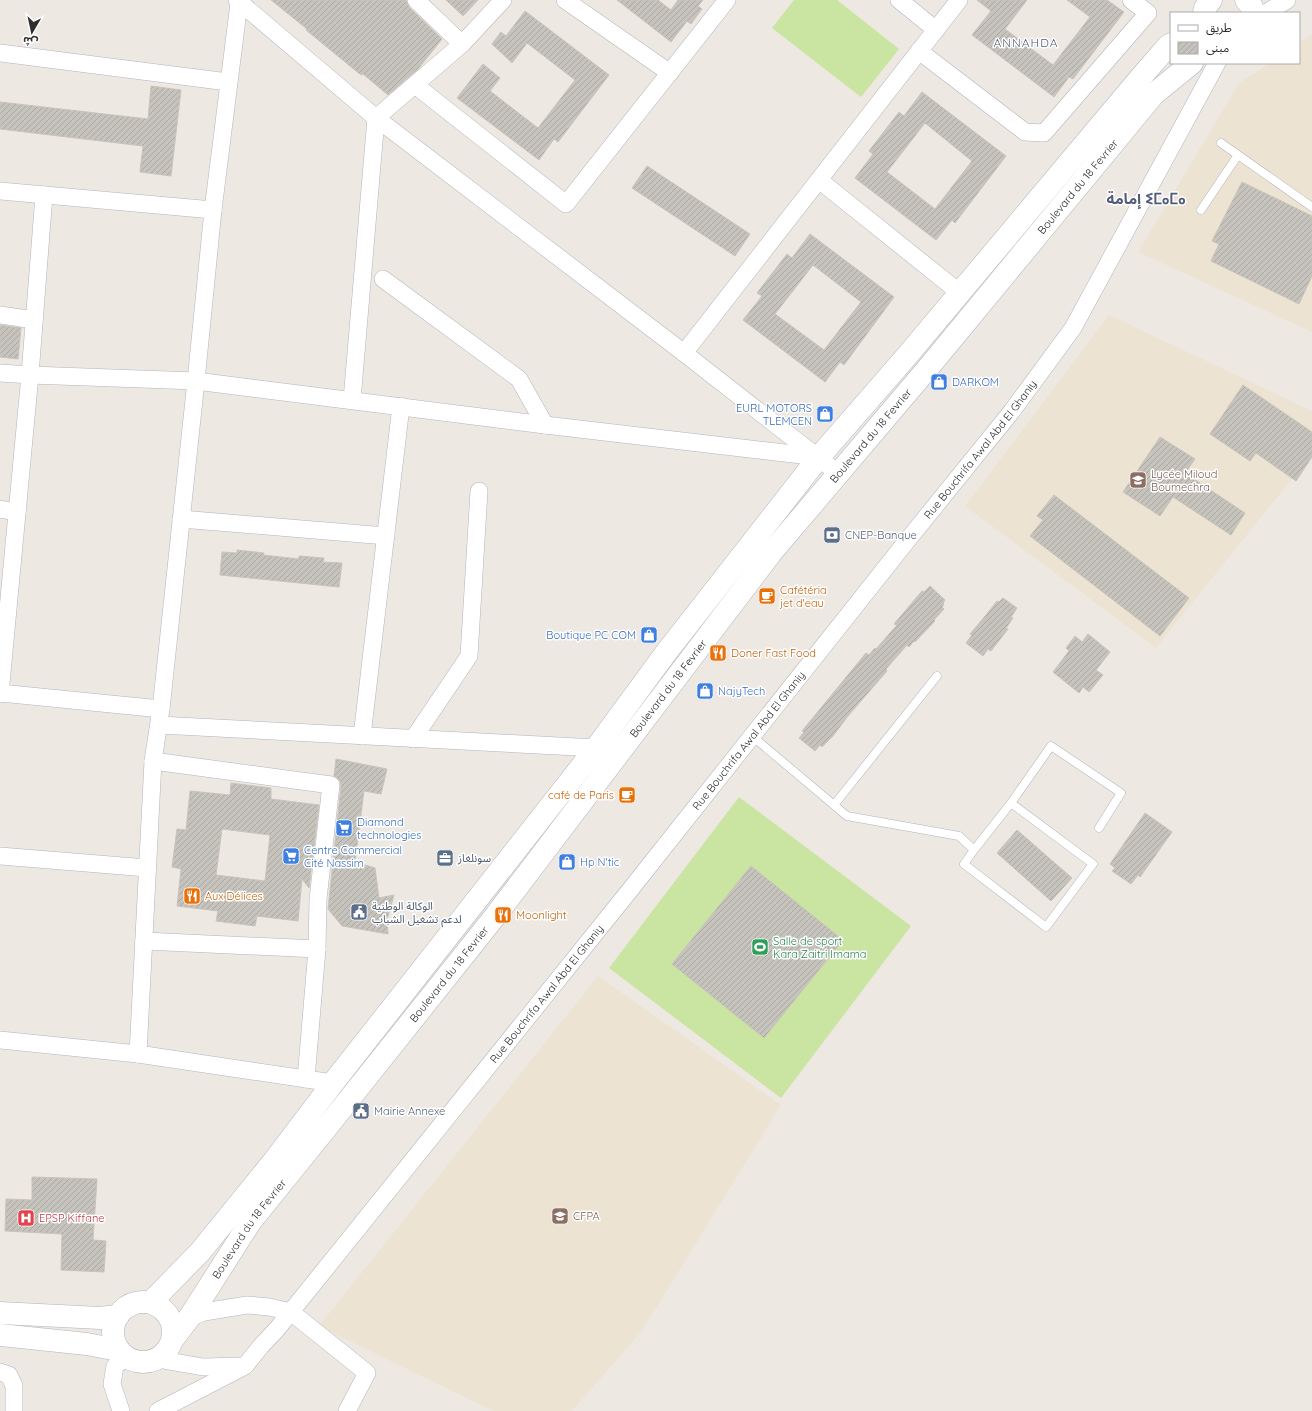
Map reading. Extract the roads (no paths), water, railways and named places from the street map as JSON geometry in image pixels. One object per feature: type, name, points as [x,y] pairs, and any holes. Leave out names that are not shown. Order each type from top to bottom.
[{"type":"main road","name":"Boulevard du 18 Fevrier","points":[[147,1302],[151,1302],[200,1252],[277,1157],[333,1083],[596,748],[665,654],[819,457],[906,357],[1136,83],[1170,45]]},
{"type":"main road","name":"Boulevard du 18 Fevrier","points":[[173,1339],[189,1318],[251,1221],[496,914],[772,553],[928,368],[1154,94],[1191,64]]},
{"type":"main road","points":[[138,1302],[147,1302],[161,1307],[168,1313],[174,1329],[173,1339],[165,1354],[157,1359],[149,1362],[133,1361],[122,1353],[114,1342],[114,1324],[123,1309],[138,1302]]},
{"type":"main road","points":[[0,1312],[100,1318],[118,1316]]},
{"type":"main road","points":[[0,1335],[87,1344],[122,1353]]},
{"type":"street","points":[[416,0],[462,44]]},
{"type":"street","points":[[352,400],[376,118],[462,44],[503,0]]},
{"type":"street","points":[[565,0],[670,73]]},
{"type":"street","points":[[414,85],[566,204],[727,0]]},
{"type":"street","points":[[899,0],[936,30]]},
{"type":"street","points":[[684,353],[959,0]]},
{"type":"street","points":[[919,51],[1025,132],[1044,133],[1148,13],[1132,0]]},
{"type":"street","points":[[1255,7],[1287,0]]},
{"type":"street","points":[[138,1054],[153,761],[160,717],[213,210],[238,1]]},
{"type":"street","points":[[238,1],[376,118],[684,353],[839,474]]},
{"type":"street","points":[[0,53],[228,82]]},
{"type":"street","name":"Rue Bouchrifa Awal Abd El Ghaniy","points":[[246,1366],[261,1346],[291,1312],[1012,411],[1073,328],[1216,64]]},
{"type":"street","points":[[819,180],[960,293]]},
{"type":"street","points":[[0,191],[213,210]]},
{"type":"street","points":[[44,195],[30,375],[0,693],[160,717],[362,736],[596,748]]},
{"type":"street","points":[[383,279],[519,379],[545,425]]},
{"type":"street","points":[[0,315],[34,320]]},
{"type":"street","points":[[0,373],[196,381],[545,425],[819,457]]},
{"type":"street","points":[[362,736],[401,406]]},
{"type":"street","points":[[413,738],[469,656],[479,491]]},
{"type":"street","points":[[0,509],[17,512]]},
{"type":"street","points":[[181,519],[386,536]]},
{"type":"street","points":[[153,761],[331,785],[318,898],[317,949],[306,1079]]},
{"type":"street","points":[[0,856],[147,868]]},
{"type":"street","points":[[144,941],[317,949]]},
{"type":"street","points":[[0,1040],[138,1054],[333,1083]]},
{"type":"street","points":[[189,1318],[204,1312],[247,1305],[269,1307],[291,1312],[367,1373],[347,1411]]},
{"type":"street","points":[[121,1411],[112,1384],[115,1366],[122,1353]]},
{"type":"street","points":[[157,1359],[203,1367],[246,1366]]},
{"type":"street","points":[[158,1411],[246,1366]]},
{"type":"street","points":[[0,1372],[9,1375],[14,1386],[14,1411]]},
{"type":"lane","points":[[1221,142],[1312,207]]},
{"type":"lane","points":[[1201,210],[1238,155]]},
{"type":"lane","points":[[834,805],[937,676]]},
{"type":"lane","points":[[752,736],[848,816],[958,836],[974,850]]},
{"type":"lane","points":[[1011,802],[1093,864],[1046,927],[964,864],[1051,746],[1121,793],[1099,828]]},
{"type":"place","name":"DARKOM","points":[[939,382]]},
{"type":"place","name":"EURL MOTORS TLEMCEN","points":[[825,414]]},
{"type":"place","name":"Lycée Miloud Boumechra","points":[[1138,480]]},
{"type":"place","name":"CNEP-Banque","points":[[832,535]]},
{"type":"place","name":"Cafétéria jet d'eau","points":[[767,596]]},
{"type":"place","name":"Boutique PC COM","points":[[649,635]]},
{"type":"place","name":"Doner Fast Food","points":[[718,653]]},
{"type":"place","name":"NajyTech","points":[[705,691]]},
{"type":"place","name":"café de Paris","points":[[627,795]]},
{"type":"place","name":"Diamond technologies","points":[[344,828]]},
{"type":"place","name":"Centre Commercial Cité Nassim","points":[[291,856]]},
{"type":"place","name":"سونلغاز","points":[[445,858]]},
{"type":"place","name":"Hp N'tic","points":[[567,862]]},
{"type":"place","name":"Aux Délices","points":[[192,896]]},
{"type":"place","name":"الوكالة الوطنية لدعم تشغيل الشباب","points":[[359,912]]},
{"type":"place","name":"Moonlight","points":[[503,915]]},
{"type":"place","name":"Salle de sport Kara Zaitri Imama","points":[[760,947]]},
{"type":"place","name":"Mairie Annexe","points":[[361,1111]]},
{"type":"place","name":"CFPA","points":[[560,1216]]},
{"type":"place","name":"EPSP Kiffane","points":[[26,1218]]},
{"type":"district","name":"ANNAHDA","points":[[1026,42]]},
{"type":"district","name":"إمامة ⵉⵎⴰⵎⴰ","points":[[1146,198]]}]
